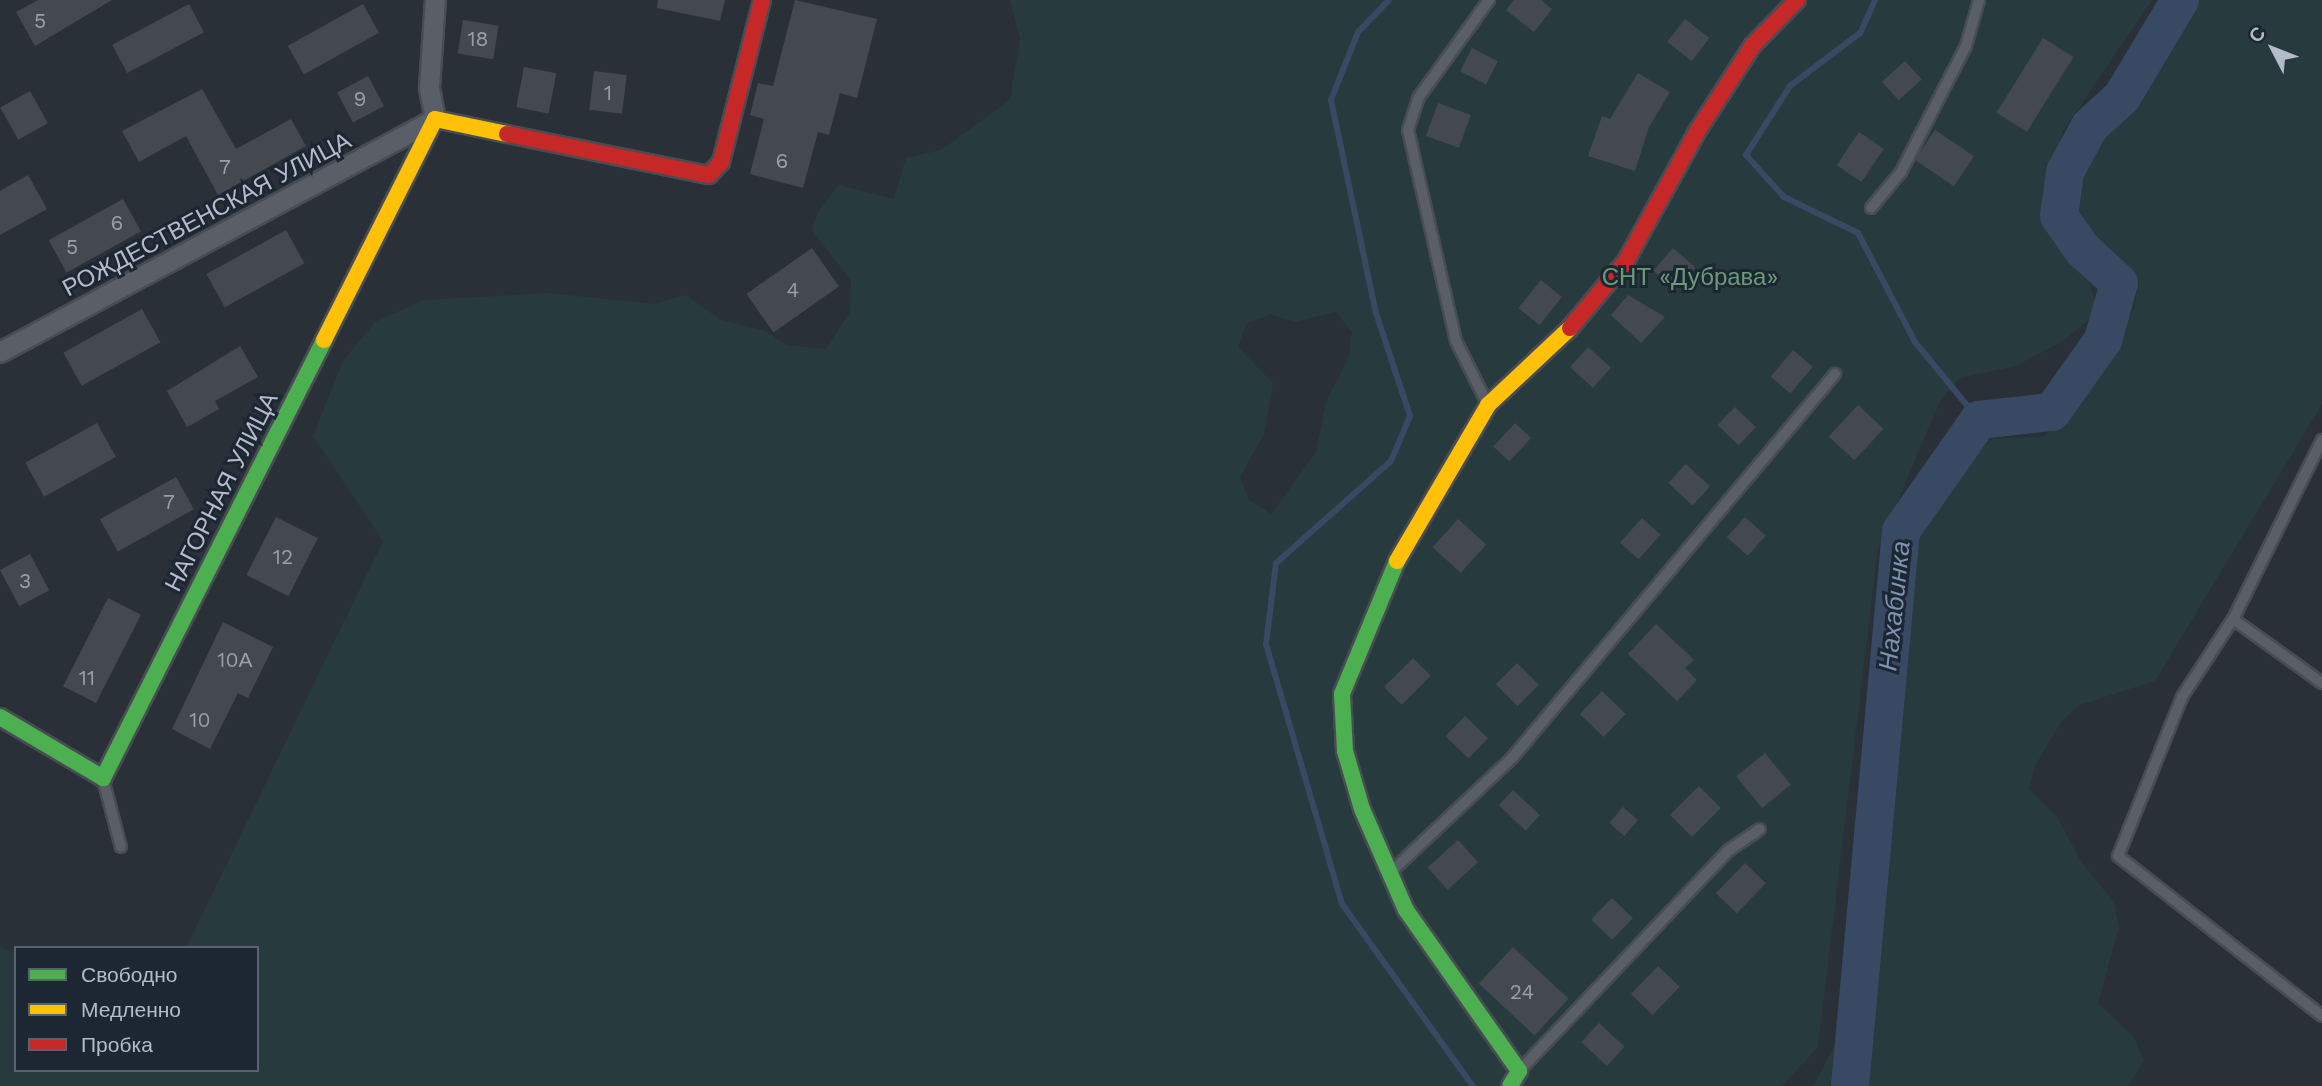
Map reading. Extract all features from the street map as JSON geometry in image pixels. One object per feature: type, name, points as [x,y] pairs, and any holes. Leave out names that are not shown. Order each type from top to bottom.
[{"type":"street","points":[[435,0],[429,87],[435,119],[709,175],[721,162],[762,0]]},
{"type":"street","points":[[1510,1086],[1519,1070],[1406,910],[1390,873],[1345,751],[1342,694],[1391,572],[1488,405],[1562,338],[1626,261],[1698,130],[1752,45],[1797,0]]},
{"type":"street","name":"РОЖДЕСТВЕНСКАЯ УЛИЦА","points":[[0,352],[435,119]]},
{"type":"street","name":"НАГОРНАЯ УЛИЦА","points":[[103,778],[435,119]]},
{"type":"street","points":[[0,717],[103,778]]},
{"type":"lane","points":[[1488,405],[1456,341],[1408,130],[1419,97],[1489,0]]},
{"type":"lane","points":[[1871,208],[1902,172],[1966,46],[1979,0]]},
{"type":"lane","points":[[1390,873],[1512,758],[1835,374]]},
{"type":"lane","points":[[2322,440],[2233,619],[2182,697],[2118,856],[2322,1016]]},
{"type":"lane","points":[[2233,619],[2322,683]]},
{"type":"lane","points":[[103,778],[121,847]]},
{"type":"lane","points":[[1519,1070],[1729,850],[1760,829]]},
{"type":"green space","name":"СНТ «Дубрава»","points":[[1010,0],[2152,0],[2063,131],[2049,191],[2053,242],[2084,271],[2100,311],[2063,341],[2016,366],[1960,378],[1939,403],[1878,548],[1818,1047],[1782,1086],[0,1086],[0,947],[14,952],[14,1072],[259,1072],[259,946],[187,946],[383,541],[313,436],[343,361],[375,322],[424,300],[549,293],[654,304],[686,295],[721,320],[765,331],[787,345],[826,349],[850,312],[851,281],[812,230],[818,213],[838,185],[894,199],[906,158],[941,150],[1010,100],[1020,38]],"holes":[[[1336,312],[1352,332],[1349,357],[1326,402],[1316,452],[1271,514],[1249,500],[1240,477],[1264,434],[1273,383],[1238,347],[1246,324],[1271,314],[1294,322]]]},
{"type":"green space","points":[[2195,0],[2322,0],[2322,404],[2155,681],[2079,705],[2061,722],[2035,766],[2029,789],[2057,817],[2082,863],[2114,902],[2119,927],[2098,1003],[2134,1037],[2144,1061],[2128,1086],[1813,1086],[1869,982],[1891,783],[1904,575],[1921,513],[1991,439],[2044,436],[2067,419],[2086,398],[2134,309],[2139,282],[2087,232],[2075,211],[2077,186],[2102,140],[2177,39]]},
{"type":"building","points":[[38,0],[112,0],[35,46],[16,12]]},
{"type":"building","points":[[658,0],[725,0],[720,21],[657,8]]},
{"type":"building","points":[[795,0],[877,19],[857,98],[840,93],[829,135],[818,132],[803,188],[750,174],[764,119],[750,115],[758,83],[773,86]]},
{"type":"building","points":[[1514,0],[1541,0],[1552,9],[1534,32],[1506,10]]},
{"type":"building","points":[[189,4],[204,32],[127,73],[112,45]]},
{"type":"building","points":[[363,4],[379,33],[304,75],[288,46]]},
{"type":"building","points":[[1685,19],[1709,38],[1692,61],[1667,42]]},
{"type":"building","points":[[463,20],[499,26],[493,59],[458,54]]},
{"type":"building","points":[[2043,38],[2074,57],[2027,132],[1996,113]]},
{"type":"building","points":[[1472,48],[1498,61],[1486,84],[1460,71]]},
{"type":"building","points":[[1905,61],[1922,80],[1899,100],[1882,82]]},
{"type":"building","points":[[524,67],[556,73],[549,114],[516,107]]},
{"type":"building","points":[[594,71],[627,75],[622,114],[589,110]]},
{"type":"building","points":[[1638,73],[1670,92],[1649,127],[1635,171],[1588,156],[1602,116],[1610,119]]},
{"type":"building","points":[[368,76],[384,106],[353,122],[337,92]]},
{"type":"building","points":[[202,89],[236,149],[291,119],[306,146],[218,195],[186,136],[139,162],[122,131]]},
{"type":"building","points":[[30,91],[48,123],[18,140],[0,107]]},
{"type":"building","points":[[1438,103],[1471,115],[1459,148],[1426,136]]},
{"type":"building","points":[[1935,130],[1974,156],[1954,186],[1915,160]]},
{"type":"building","points":[[1859,132],[1884,149],[1862,182],[1837,165]]},
{"type":"building","points":[[28,175],[47,209],[0,235],[0,191]]},
{"type":"building","points":[[123,199],[141,231],[67,273],[49,240]]},
{"type":"building","points":[[286,230],[304,263],[225,307],[206,274]]},
{"type":"building","points":[[812,248],[839,287],[773,332],[746,294]]},
{"type":"building","points":[[1673,248],[1696,268],[1676,290],[1653,271]]},
{"type":"building","points":[[1541,280],[1562,297],[1539,325],[1518,308]]},
{"type":"building","points":[[1628,295],[1665,317],[1641,343],[1611,315]]},
{"type":"building","points":[[142,309],[160,342],[82,386],[63,353]]},
{"type":"building","points":[[240,346],[258,377],[215,401],[219,409],[187,427],[167,391]]},
{"type":"building","points":[[1588,347],[1611,368],[1593,388],[1570,367]]},
{"type":"building","points":[[1793,350],[1813,367],[1790,394],[1771,377]]},
{"type":"building","points":[[1858,405],[1884,429],[1854,460],[1829,436]]},
{"type":"building","points":[[1735,407],[1756,427],[1738,445],[1718,425]]},
{"type":"building","points":[[97,423],[116,457],[44,497],[25,463]]},
{"type":"building","points":[[1515,423],[1531,438],[1509,461],[1493,446]]},
{"type":"building","points":[[1686,464],[1710,487],[1692,506],[1668,483]]},
{"type":"building","points":[[176,477],[194,509],[118,552],[100,519]]},
{"type":"building","points":[[276,517],[318,538],[288,596],[246,575]]},
{"type":"building","points":[[1745,517],[1766,536],[1748,556],[1727,537]]},
{"type":"building","points":[[1642,518],[1661,535],[1638,559],[1620,543]]},
{"type":"building","points":[[1458,519],[1486,544],[1461,573],[1433,547]]},
{"type":"building","points":[[30,554],[49,590],[19,606],[0,570]]},
{"type":"building","points":[[108,598],[141,615],[96,703],[63,686]]},
{"type":"building","points":[[223,622],[273,647],[248,698],[238,693],[210,749],[172,729]]},
{"type":"building","points":[[1656,624],[1694,660],[1685,668],[1697,680],[1677,701],[1628,654]]},
{"type":"building","points":[[1413,658],[1431,676],[1402,705],[1384,687]]},
{"type":"building","points":[[1517,663],[1539,685],[1518,706],[1496,684]]},
{"type":"building","points":[[1602,691],[1626,714],[1604,737],[1580,714]]},
{"type":"building","points":[[1465,716],[1488,738],[1469,758],[1446,736]]},
{"type":"building","points":[[1765,753],[1791,785],[1762,808],[1736,776]]},
{"type":"building","points":[[1699,786],[1721,808],[1692,837],[1670,815]]},
{"type":"building","points":[[1513,790],[1540,815],[1526,831],[1499,805]]},
{"type":"building","points":[[1623,807],[1638,820],[1624,836],[1609,823]]},
{"type":"building","points":[[1458,840],[1478,862],[1448,890],[1428,867]]},
{"type":"building","points":[[1745,863],[1766,883],[1737,913],[1716,893]]},
{"type":"building","points":[[1612,898],[1633,918],[1612,940],[1591,920]]},
{"type":"building","points":[[1513,947],[1569,999],[1534,1035],[1479,984]]},
{"type":"building","points":[[1658,966],[1680,987],[1652,1015],[1631,994]]},
{"type":"building","points":[[1599,1023],[1625,1047],[1607,1066],[1581,1042]]},
{"type":"waterway","points":[[1389,0],[1358,32],[1331,100],[1376,313],[1410,416],[1391,461],[1276,563],[1266,644],[1342,904],[1473,1086]]},
{"type":"waterway","points":[[1875,0],[1860,33],[1790,86],[1746,155],[1784,197],[1858,233],[1915,342],[1979,420]]},
{"type":"waterway","name":"Нахабинка","points":[[1850,1086],[1901,531],[1979,420],[2052,412],[2103,340],[2119,283],[2082,249],[2059,216],[2065,172],[2090,126],[2122,97],[2180,0]]},
{"type":"traffic: fast","points":[[0,717],[103,778],[324,340]]},
{"type":"traffic: fast","points":[[1397,561],[1342,694],[1345,751],[1362,809],[1406,910],[1519,1071],[1510,1086]]},
{"type":"traffic: slow","points":[[324,340],[435,119],[507,134]]},
{"type":"traffic: slow","points":[[1397,561],[1488,405],[1570,328]]},
{"type":"traffic: jam","points":[[507,134],[709,175],[721,162],[762,0]]},
{"type":"traffic: jam","points":[[1570,328],[1626,261],[1698,130],[1753,45],[1797,0]]}]
